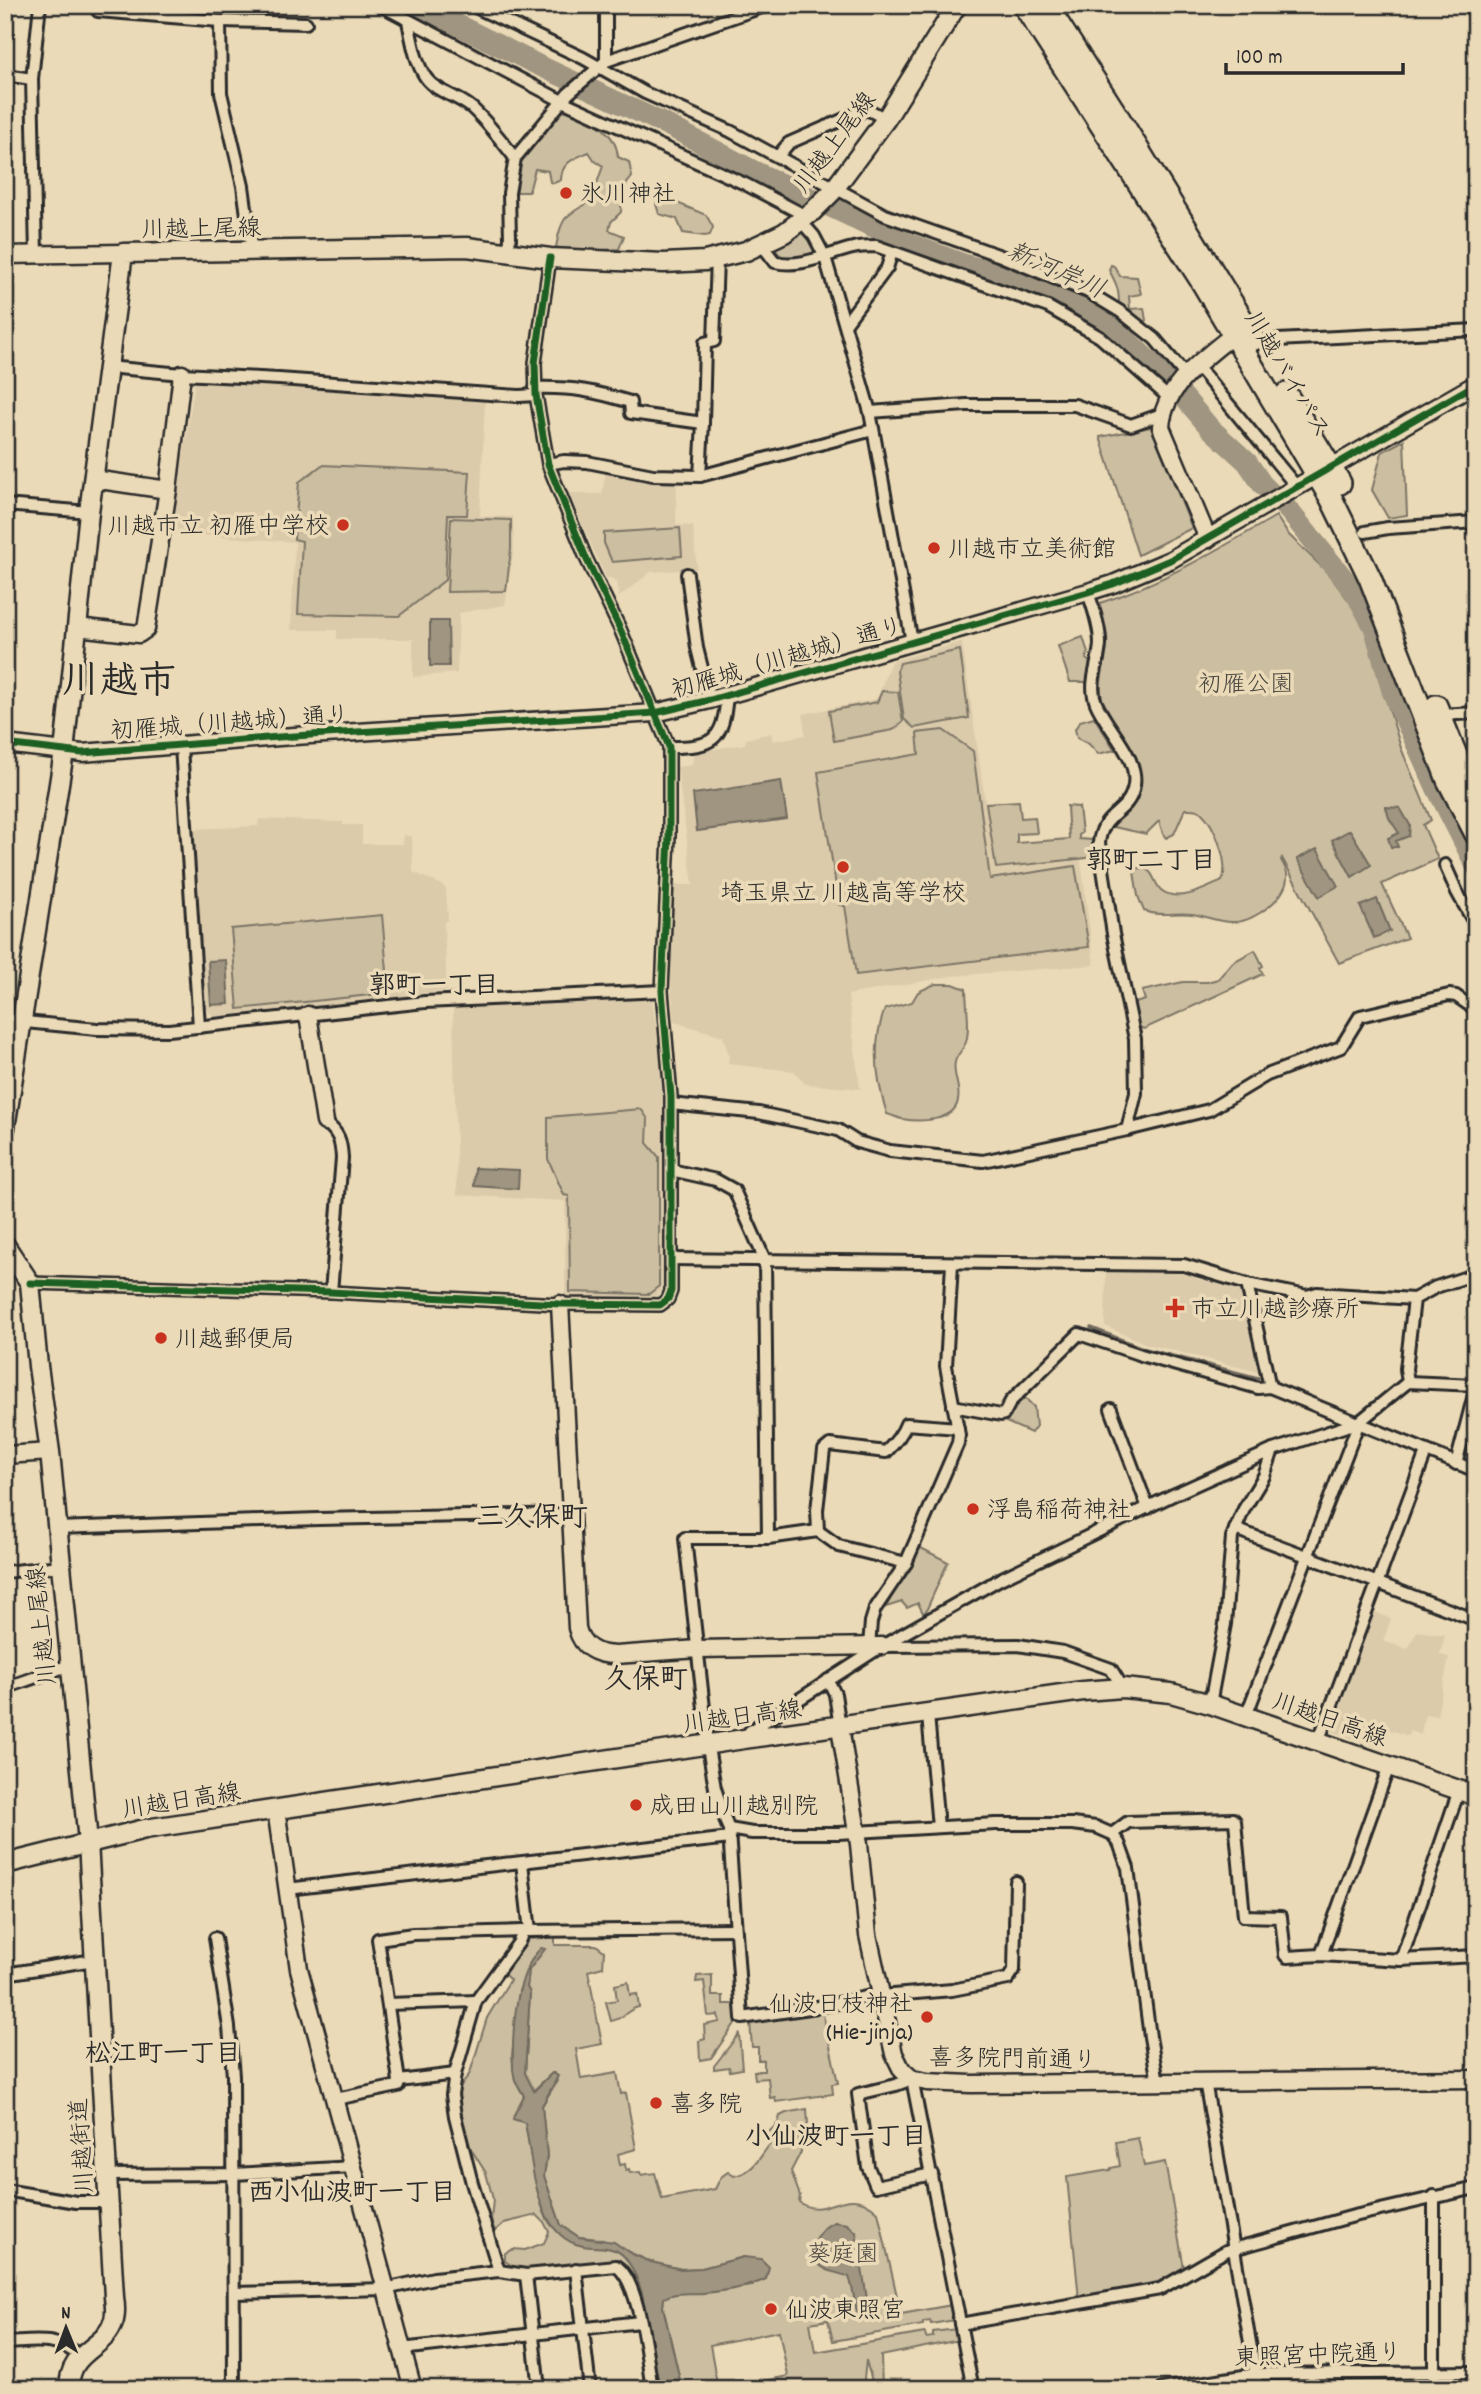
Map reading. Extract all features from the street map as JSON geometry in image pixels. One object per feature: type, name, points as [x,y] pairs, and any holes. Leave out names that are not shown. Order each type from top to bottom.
[{"type":"highway","name":"川越バイパス","points":[[1024,5],[1234,334],[1365,532],[1476,804]]},
{"type":"highway","name":"川越バイパス","points":[[1046,5],[1255,341],[1325,472],[1370,578],[1448,780],[1476,834]]},
{"type":"main road","name":"川越上尾線","points":[[5,1128],[14,1021],[64,752],[89,512],[123,253],[455,247],[508,251],[550,258],[664,263],[717,259],[762,245],[784,233],[834,190],[886,118],[957,5]]},
{"type":"main road","name":"川越上尾線","points":[[5,1245],[30,1283],[50,1452],[88,1842]]},
{"type":"main road","name":"川越日高線","points":[[5,1864],[145,1829],[744,1739],[1123,1688],[1171,1693],[1210,1704],[1467,1793]]},
{"type":"main road","name":"川越街道","points":[[69,2389],[72,2367],[104,2337],[113,2321],[115,2304],[88,1842]]},
{"type":"street","points":[[36,255],[32,79],[40,5]]},
{"type":"street","points":[[99,5],[98,11],[220,21],[306,23]]},
{"type":"street","points":[[380,5],[806,216],[825,257],[870,412],[912,642]]},
{"type":"street","points":[[471,5],[564,49],[645,93],[730,131],[834,190],[885,215],[998,255],[1088,292],[1121,312],[1192,371],[1292,489]]},
{"type":"street","points":[[597,67],[606,5]]},
{"type":"street","points":[[508,251],[509,193],[516,158],[565,97],[597,67],[768,5]]},
{"type":"street","points":[[220,21],[221,93],[243,186],[252,251]]},
{"type":"street","points":[[408,21],[425,77],[433,86],[455,96],[471,108],[516,158]]},
{"type":"street","points":[[5,75],[32,79]]},
{"type":"street","points":[[778,156],[789,143],[867,109],[886,118]]},
{"type":"street","points":[[762,245],[775,262],[785,265],[854,248],[876,246],[1048,307],[1100,337],[1168,397]]},
{"type":"street","points":[[5,256],[123,253]]},
{"type":"street","points":[[845,324],[887,268],[891,253]]},
{"type":"street","points":[[30,1283],[331,1292],[560,1304],[660,1305],[668,1299],[671,1291],[671,1104],[662,991],[669,747],[548,464],[536,392],[536,346],[550,258]]},
{"type":"street","points":[[700,476],[705,343],[715,341],[717,259]]},
{"type":"street","points":[[1255,341],[1476,330]]},
{"type":"street","points":[[1208,539],[1161,427],[1162,415],[1168,397],[1192,371],[1234,334]]},
{"type":"street","points":[[107,367],[519,396],[571,387],[630,402],[631,413],[703,424]]},
{"type":"street","points":[[77,627],[139,634],[146,629],[168,490],[182,374]]},
{"type":"street","name":"初雁城（川越城）通り","points":[[5,744],[82,753],[279,737],[655,713],[710,700],[1088,592],[1143,572],[1208,539],[1476,384]]},
{"type":"street","points":[[870,412],[966,405],[1075,405],[1131,425],[1162,415]]},
{"type":"street","points":[[548,464],[564,461],[587,462],[653,475],[700,476],[873,430]]},
{"type":"street","points":[[93,479],[168,490]]},
{"type":"street","points":[[5,505],[89,512]]},
{"type":"street","points":[[1365,532],[1476,522]]},
{"type":"street","points":[[687,574],[697,648],[710,700]]},
{"type":"street","points":[[1088,592],[1100,633],[1094,694],[1105,720],[1132,763],[1134,777],[1133,790],[1127,803],[1105,822],[1099,843],[1115,948],[1135,1039],[1136,1093],[1128,1130]]},
{"type":"street","points":[[669,747],[701,746],[711,742],[724,718],[727,695]]},
{"type":"street","points":[[1439,715],[1476,713]]},
{"type":"street","points":[[181,746],[199,1027]]},
{"type":"street","points":[[1445,865],[1476,926]]},
{"type":"street","points":[[14,1021],[127,1030],[199,1027],[425,1002],[662,991]]},
{"type":"street","points":[[671,1104],[759,1113],[838,1130],[857,1142],[890,1151],[983,1161],[1209,1110],[1267,1075],[1341,1047],[1360,1016],[1449,995],[1456,996],[1476,1010]]},
{"type":"street","points":[[308,1015],[325,1122],[335,1130],[341,1141],[342,1158],[331,1292]]},
{"type":"street","points":[[671,1170],[716,1180],[734,1189],[765,1260],[768,1538]]},
{"type":"street","points":[[671,1259],[1184,1265],[1247,1284],[1307,1296],[1317,1293],[1414,1299],[1436,1287],[1476,1274]]},
{"type":"street","points":[[876,1646],[871,1622],[875,1609],[905,1563],[958,1443],[958,1429],[946,1366],[952,1264]]},
{"type":"street","points":[[1247,1284],[1269,1387]]},
{"type":"street","points":[[1408,1382],[1406,1369],[1414,1299]]},
{"type":"street","points":[[560,1304],[577,1628],[586,1645],[604,1655],[698,1649],[1018,1645],[1063,1652],[1111,1669],[1123,1688]]},
{"type":"street","points":[[953,1406],[1004,1414],[1011,1401],[1079,1334],[1141,1355],[1258,1388],[1269,1387],[1476,1471]]},
{"type":"street","points":[[744,1739],[750,1731],[876,1646],[1000,1579],[1273,1450],[1359,1422],[1408,1382],[1476,1386],[1456,1464]]},
{"type":"street","points":[[1111,1409],[1148,1508]]},
{"type":"street","points":[[1246,1716],[1359,1422]]},
{"type":"street","points":[[818,1531],[817,1510],[824,1450],[830,1445],[886,1452],[894,1440],[902,1436],[906,1424],[958,1429]]},
{"type":"street","points":[[1210,1704],[1225,1624],[1232,1537],[1244,1509],[1264,1476],[1273,1450]]},
{"type":"street","points":[[5,1455],[50,1452]]},
{"type":"street","points":[[1318,1742],[1426,1452]]},
{"type":"street","points":[[57,1528],[570,1514]]},
{"type":"street","points":[[1235,1529],[1476,1620]]},
{"type":"street","points":[[905,1563],[839,1546],[818,1531],[768,1538],[685,1538],[708,1745],[715,1787],[730,1833],[742,2018],[880,1995],[952,1990],[1008,1979],[1014,1970],[1016,1882]]},
{"type":"street","points":[[5,1572],[60,1566]]},
{"type":"street","points":[[5,1688],[70,1665]]},
{"type":"street","points":[[828,1680],[835,1694],[840,1727]]},
{"type":"street","points":[[928,1714],[938,1828]]},
{"type":"street","name":"喜多院門前通り","points":[[840,1727],[857,1832],[868,1935],[880,1995],[894,2054],[902,2070],[912,2079],[971,2084],[1476,2079]]},
{"type":"street","points":[[1321,1955],[1389,1766]]},
{"type":"street","points":[[1401,1960],[1467,1793]]},
{"type":"street","points":[[276,1809],[299,1969],[413,2389]]},
{"type":"street","points":[[1112,1834],[1128,1822],[1233,1819],[1244,1916],[1281,1917],[1287,1957],[1321,1955],[1401,1960],[1476,1956]]},
{"type":"street","points":[[287,1889],[522,1863],[730,1833],[857,1832],[1052,1823],[1096,1827],[1112,1834],[1119,1843],[1128,1868],[1158,2082]]},
{"type":"street","points":[[499,2271],[472,2183],[452,2095],[475,2001],[526,1931],[522,1863]]},
{"type":"street","points":[[336,2099],[398,2086],[377,1939],[413,1934],[735,1929]]},
{"type":"street","points":[[215,1938],[229,2026],[232,2064],[234,2389]]},
{"type":"street","points":[[5,1974],[94,1960]]},
{"type":"street","points":[[388,2004],[475,2001]]},
{"type":"street","points":[[399,2081],[455,2074]]},
{"type":"street","points":[[932,2174],[876,2186],[869,2167],[858,2094],[912,2079],[932,2174],[973,2389]]},
{"type":"street","points":[[1205,2081],[1258,2389]]},
{"type":"street","points":[[107,2175],[234,2174],[354,2167]]},
{"type":"street","points":[[960,2324],[1160,2289],[1226,2251],[1434,2196],[1476,2188]]},
{"type":"street","points":[[5,2190],[76,2202],[109,2202]]},
{"type":"street","points":[[1434,2196],[1434,2389]]},
{"type":"street","points":[[235,2293],[385,2289],[434,2278],[499,2271],[526,2275],[616,2266],[631,2283],[652,2389]]},
{"type":"street","points":[[576,2269],[590,2389]]},
{"type":"street","points":[[526,2275],[539,2389]]},
{"type":"street","points":[[401,2349],[640,2322]]},
{"type":"street","points":[[5,2343],[53,2341],[69,2346],[81,2357]]},
{"type":"street","name":"東照宮中院通り","points":[[1162,2389],[1256,2374],[1476,2372]]},
{"type":"shaded area","name":"川越市立 初雁中学校","points":[[195,380],[485,399],[480,516],[513,517],[514,548],[505,605],[459,613],[457,673],[413,677],[413,639],[337,639],[337,630],[291,630],[295,542],[172,533]]},
{"type":"shaded area","points":[[606,470],[677,479],[676,525],[693,526],[697,569],[651,572],[619,597],[616,581],[606,578],[568,493],[602,494]]},
{"type":"shaded area","points":[[430,621],[448,621],[449,666],[430,666]]},
{"type":"shaded area","name":"埼玉県立 川越高等学校","points":[[962,642],[995,869],[1081,860],[1094,965],[951,976],[848,995],[860,1089],[805,1084],[794,1071],[728,1064],[729,1056],[723,1036],[674,1022],[670,967],[673,885],[693,885],[677,767],[692,765],[694,752],[745,744],[746,739],[771,733],[773,741],[805,735],[803,714],[877,699],[891,661]]},
{"type":"shaded area","points":[[781,781],[787,819],[697,831],[693,794]]},
{"type":"shaded area","points":[[1386,807],[1400,808],[1410,825],[1409,836],[1396,841],[1398,847],[1391,847],[1388,838],[1399,833],[1389,818]]},
{"type":"shaded area","points":[[259,819],[362,825],[362,844],[403,844],[404,835],[412,837],[413,872],[446,889],[448,920],[444,922],[447,991],[216,1018],[201,1005],[193,829],[258,826]]},
{"type":"shaded area","points":[[1350,830],[1371,865],[1352,877],[1332,840]]},
{"type":"shaded area","points":[[1317,849],[1338,886],[1319,897],[1297,859]]},
{"type":"shaded area","points":[[1377,899],[1390,931],[1374,938],[1360,906]]},
{"type":"shaded area","points":[[226,960],[229,1004],[211,1005],[208,961]]},
{"type":"shaded area","points":[[652,997],[664,1090],[663,1286],[653,1299],[565,1296],[565,1201],[457,1195],[453,1009]]},
{"type":"shaded area","points":[[475,1168],[519,1170],[518,1189],[474,1186]]},
{"type":"shaded area","name":"市立川越診療所","points":[[1106,1271],[1193,1274],[1198,1279],[1241,1290],[1258,1372],[1147,1344],[1105,1326]]},
{"type":"shaded area","points":[[1373,1611],[1391,1619],[1383,1641],[1408,1649],[1417,1631],[1445,1635],[1440,1655],[1449,1657],[1437,1716],[1425,1714],[1421,1735],[1410,1731],[1408,1736],[1387,1729],[1380,1748],[1328,1730]]},
{"type":"shaded area","points":[[541,1948],[545,1949],[529,1970],[525,2073],[534,2091],[552,2073],[558,2076],[542,2106],[547,2156],[544,2176],[561,2225],[579,2237],[614,2242],[651,2262],[681,2269],[702,2268],[744,2257],[761,2259],[769,2267],[766,2279],[752,2285],[664,2298],[663,2307],[682,2389],[662,2389],[653,2357],[641,2290],[627,2260],[613,2249],[583,2246],[567,2240],[554,2228],[539,2195],[525,2123],[513,2119],[524,2096],[513,2070],[516,2006],[525,1973]]},
{"type":"shaded area","points":[[835,2222],[847,2224],[856,2232],[870,2317],[859,2318],[849,2277],[825,2269],[814,2256],[818,2235]]},
{"type":"green space","points":[[567,110],[607,132],[616,147],[618,157],[629,162],[632,177],[622,190],[621,212],[611,222],[609,230],[624,236],[619,249],[576,250],[556,247],[565,219],[597,195],[599,190],[596,186],[603,166],[595,161],[589,152],[566,165],[561,180],[550,182],[548,171],[535,169],[529,192],[514,192],[517,167],[561,113]]},
{"type":"green space","points":[[663,197],[706,215],[713,227],[710,235],[683,233],[677,219],[659,214],[656,204],[659,198]]},
{"type":"green space","points":[[805,230],[816,244],[816,251],[800,258],[789,259],[775,249]]},
{"type":"green space","points":[[1111,265],[1120,276],[1137,277],[1141,294],[1129,296],[1130,309],[1144,308],[1147,327],[1119,303],[1117,286],[1109,270]]},
{"type":"green space","points":[[1151,427],[1192,528],[1138,555],[1100,437]]},
{"type":"green space","points":[[1404,440],[1407,515],[1388,518],[1372,490],[1382,452]]},
{"type":"green space","points":[[322,465],[470,472],[467,515],[448,515],[445,580],[399,616],[298,614],[302,541],[294,539],[299,482]]},
{"type":"green space","name":"初雁公園","points":[[1276,516],[1288,534],[1327,572],[1359,611],[1372,642],[1374,659],[1401,748],[1431,820],[1423,825],[1438,859],[1382,884],[1407,938],[1339,963],[1282,858],[1287,874],[1283,891],[1261,912],[1243,921],[1229,922],[1192,914],[1150,913],[1144,911],[1138,896],[1134,872],[1138,868],[1148,870],[1161,890],[1175,895],[1192,893],[1222,881],[1223,855],[1216,835],[1206,818],[1194,809],[1185,809],[1174,834],[1166,838],[1159,821],[1146,834],[1109,826],[1126,812],[1136,799],[1139,785],[1133,755],[1102,699],[1101,683],[1107,637],[1097,604],[1167,576]]},
{"type":"green space","points":[[451,518],[511,520],[506,591],[447,592]]},
{"type":"green space","points":[[680,528],[682,556],[612,562],[604,543],[604,533]]},
{"type":"green space","points":[[1083,637],[1088,653],[1086,659],[1091,663],[1087,684],[1070,682],[1058,646]]},
{"type":"green space","points":[[960,650],[969,718],[914,728],[904,719],[897,671],[900,663]]},
{"type":"green space","points":[[882,691],[898,692],[903,722],[893,730],[834,741],[829,711],[877,702]]},
{"type":"green space","points":[[1094,717],[1115,750],[1098,754],[1089,744],[1077,738],[1075,729],[1080,721]]},
{"type":"green space","points":[[943,730],[973,751],[990,879],[1075,866],[1089,947],[856,975],[845,906],[839,905],[818,772],[919,754],[917,733]]},
{"type":"green space","points":[[1019,801],[1021,818],[1035,817],[1037,833],[1017,834],[1017,843],[1069,839],[1067,806],[1079,807],[1082,833],[1079,839],[1092,840],[1095,857],[996,868],[986,803]]},
{"type":"green space","points":[[382,915],[389,993],[238,1009],[231,929]]},
{"type":"green space","points":[[1255,950],[1263,966],[1260,968],[1263,974],[1144,1029],[1139,1027],[1132,1004],[1145,1000],[1142,991],[1183,982],[1218,979],[1233,962]]},
{"type":"green space","points":[[935,984],[953,984],[966,989],[967,1038],[954,1067],[958,1100],[950,1113],[935,1119],[900,1119],[887,1114],[880,1088],[877,1048],[881,1022],[885,1009],[912,1002],[918,992]]},
{"type":"green space","points":[[641,1109],[648,1119],[647,1143],[659,1157],[659,1286],[649,1294],[570,1292],[569,1196],[564,1195],[548,1159],[548,1117]]},
{"type":"green space","points":[[1023,1396],[1034,1407],[1036,1426],[1031,1433],[1006,1422],[1015,1404]]},
{"type":"green space","points":[[919,1547],[948,1562],[926,1611],[923,1613],[918,1603],[907,1608],[902,1602],[886,1607]]},
{"type":"green space","name":"葵庭園","points":[[555,1937],[555,1945],[596,1945],[604,1951],[603,1967],[588,1971],[602,2044],[576,2049],[581,2079],[617,2073],[621,2094],[626,2093],[636,2149],[618,2154],[620,2165],[625,2164],[630,2173],[655,2173],[662,2199],[715,2189],[721,2177],[728,2172],[734,2176],[741,2174],[755,2164],[770,2144],[767,2134],[778,2123],[780,2116],[807,2109],[808,2124],[797,2140],[801,2144],[801,2152],[791,2171],[800,2196],[799,2202],[818,2208],[856,2200],[866,2203],[878,2212],[901,2314],[952,2305],[955,2320],[931,2324],[930,2321],[923,2322],[923,2325],[833,2341],[828,2320],[810,2323],[815,2352],[925,2333],[926,2338],[933,2337],[933,2332],[956,2329],[959,2340],[881,2356],[882,2389],[873,2389],[866,2360],[863,2389],[722,2389],[788,2376],[779,2331],[710,2345],[718,2389],[682,2389],[663,2307],[664,2298],[671,2294],[753,2286],[744,2257],[702,2268],[681,2269],[651,2262],[600,2239],[579,2237],[561,2225],[544,2176],[547,2156],[542,2106],[557,2081],[555,2073],[552,2073],[533,2091],[525,2073],[529,1970],[544,1949],[533,1957],[519,1991],[512,2055],[515,2080],[524,2096],[514,2115],[525,2122],[538,2192],[546,2218],[552,2226],[559,2231],[620,2252],[627,2260],[641,2290],[653,2357],[662,2389],[657,2389],[635,2283],[629,2270],[618,2262],[520,2271],[505,2261],[505,2253],[544,2243],[549,2232],[537,2215],[504,2223],[495,2231],[491,2221],[493,2199],[486,2173],[466,2141],[458,2111],[458,2091],[470,2073],[487,2018],[510,1980],[502,1972],[529,1939]]},
{"type":"green space","points":[[712,1975],[712,1996],[723,1996],[723,2004],[734,2004],[736,2022],[711,2058],[700,2060],[699,2041],[705,2039],[704,2025],[720,2022],[718,2015],[708,2016],[704,1981],[696,1982],[697,1976]]},
{"type":"green space","points":[[628,1982],[630,1995],[637,1994],[639,2007],[611,2021],[606,2002],[617,2000],[615,1985]]},
{"type":"green space","points":[[816,2011],[823,2014],[838,2083],[832,2084],[833,2094],[776,2102],[775,2097],[770,2098],[768,2078],[755,2079],[754,2071],[764,2071],[764,2060],[758,2060],[758,2047],[752,2047],[750,2022]]},
{"type":"green space","points":[[739,2034],[742,2069],[714,2069],[714,2066]]},
{"type":"green space","points":[[1138,2138],[1144,2166],[1165,2162],[1184,2268],[1157,2283],[1079,2299],[1067,2177],[1120,2166],[1116,2142]]},
{"type":"waterway","name":"新河岸川","points":[[418,5],[669,126],[754,171],[905,242],[966,265],[1012,276],[1107,321],[1171,382],[1210,428],[1247,462],[1262,484],[1289,511],[1357,596],[1374,627],[1392,691],[1476,866]]},
{"type":"waterway","points":[[1091,1328],[1145,1349],[1258,1378]]},
{"type":"cycle path","points":[[30,1283],[331,1292],[560,1304],[660,1305],[668,1299],[671,1291],[671,1096],[662,991],[669,836],[669,747],[548,464],[536,395],[535,363],[550,258]]},
{"type":"cycle path","points":[[5,744],[82,753],[279,737],[655,713],[710,700],[1113,584],[1170,560],[1476,384]]},
{"type":"place","name":"氷川神社","points":[[566,193]]},
{"type":"place","name":"川越市立 初雁中学校","points":[[343,525]]},
{"type":"place","name":"川越市立美術館","points":[[934,548]]},
{"type":"place","name":"埼玉県立 川越高等学校","points":[[843,867]]},
{"type":"place","name":"市立川越診療所","points":[[1175,1308]]},
{"type":"place","name":"川越郵便局","points":[[161,1338]]},
{"type":"place","name":"浮島稲荷神社","points":[[973,1509]]},
{"type":"place","name":"成田山川越別院","points":[[636,1805]]},
{"type":"place","name":"仙波日枝神社 (Hie-jinja)","points":[[927,2017]]},
{"type":"place","name":"喜多院","points":[[656,2103]]},
{"type":"place","name":"仙波東照宮","points":[[771,2309]]},
{"type":"district","name":"川越市","points":[[119,679]]},
{"type":"district","name":"郭町二丁目","points":[[1151,859]]},
{"type":"district","name":"郭町一丁目","points":[[434,984]]},
{"type":"district","name":"三久保町","points":[[532,1515]]},
{"type":"district","name":"久保町","points":[[646,1677]]},
{"type":"district","name":"松江町一丁目","points":[[163,2052]]},
{"type":"district","name":"小仙波町一丁目","points":[[836,2135]]},
{"type":"district","name":"西小仙波町一丁目","points":[[352,2191]]}]
